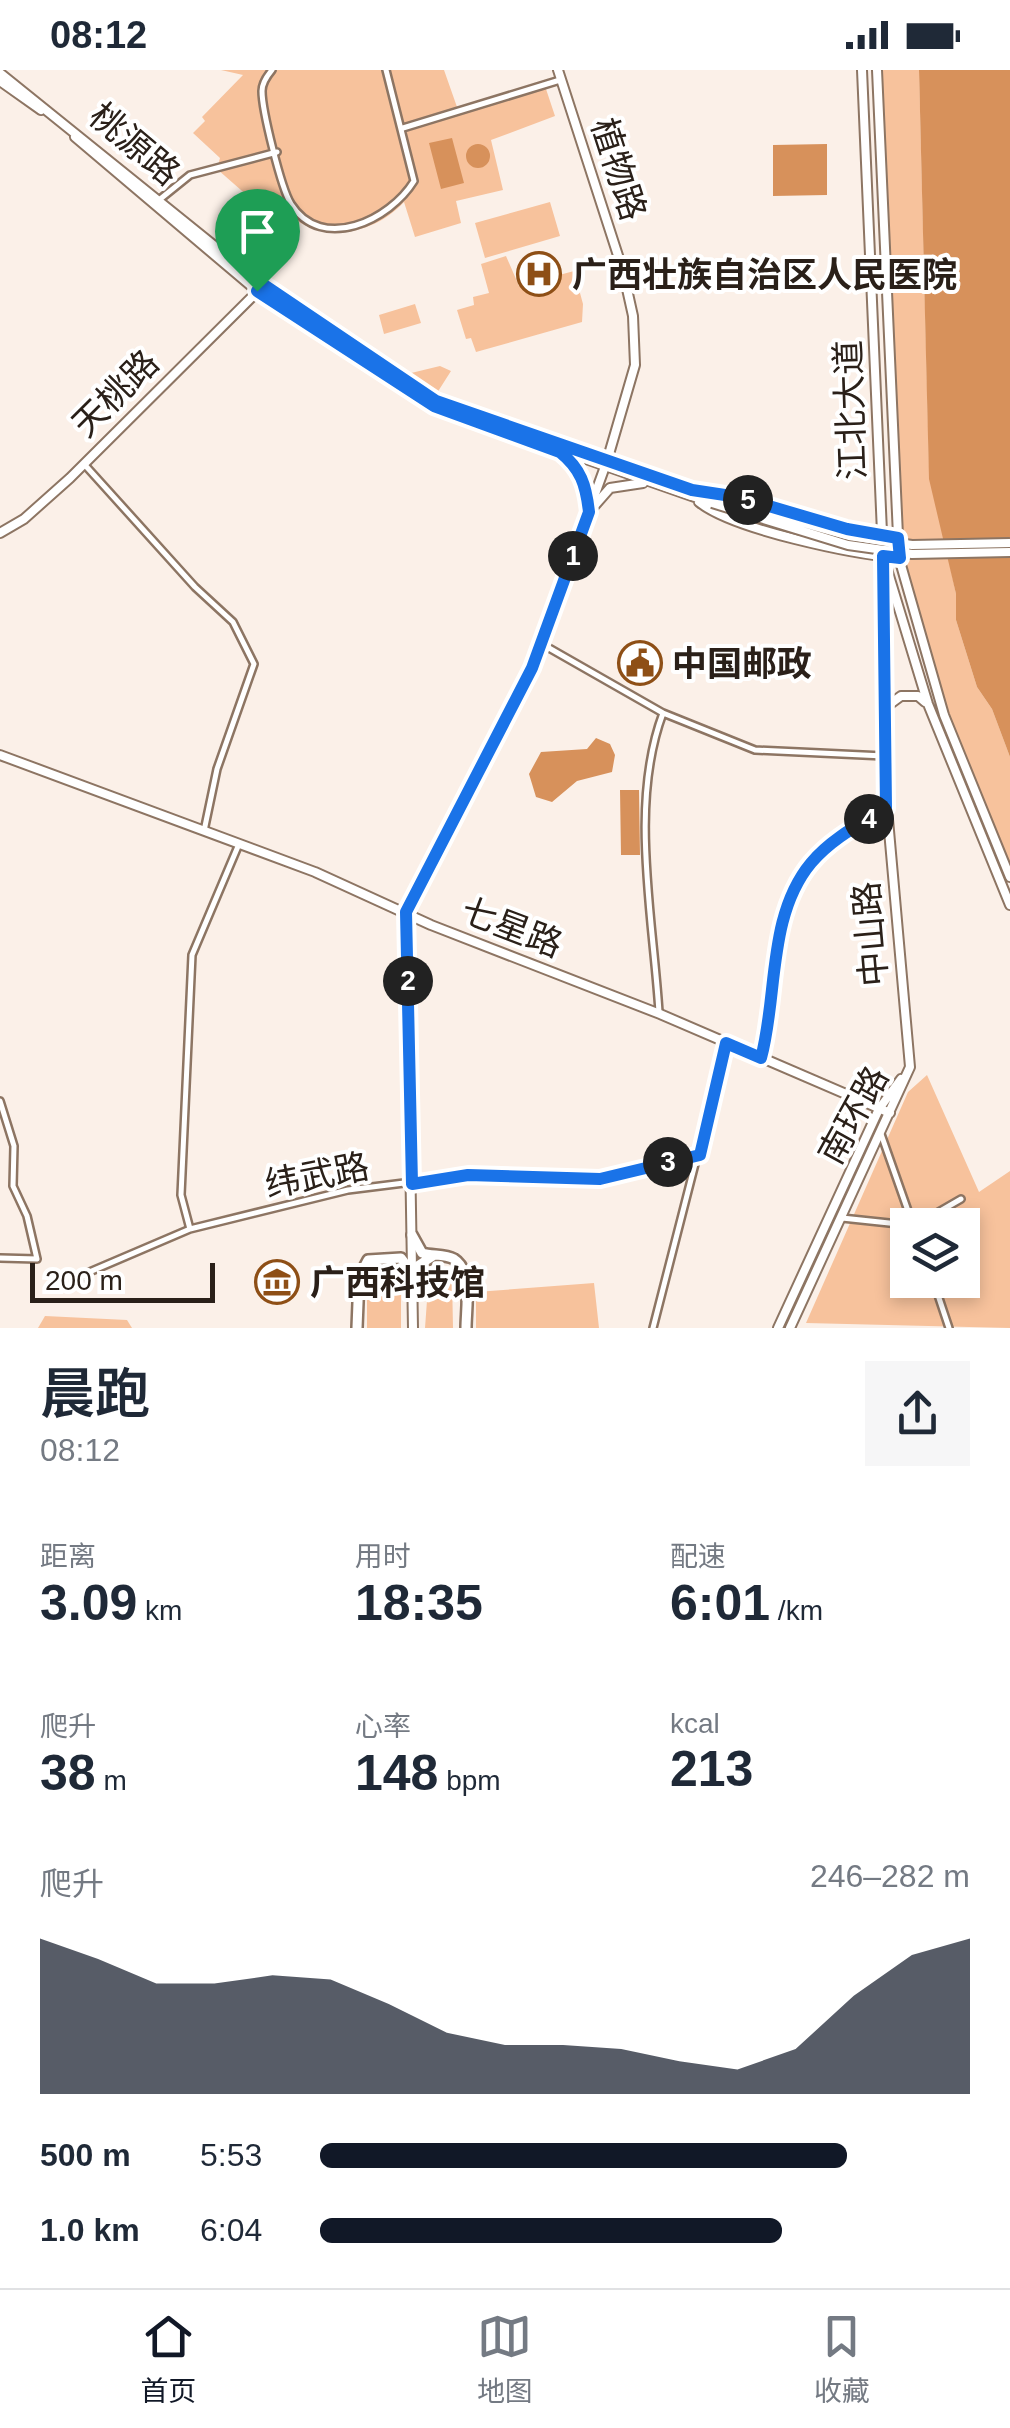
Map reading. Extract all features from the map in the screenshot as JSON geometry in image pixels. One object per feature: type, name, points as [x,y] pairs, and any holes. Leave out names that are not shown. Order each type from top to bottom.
[{"type":"highway","points":[[412,1235],[418,1249],[449,1256],[464,1272],[466,1328]]},
{"type":"highway","points":[[357,1328],[362,1268],[368,1260],[394,1257],[408,1249],[412,1235]]},
{"type":"highway","points":[[412,1277],[419,1265],[436,1256]]},
{"type":"highway","points":[[394,1257],[406,1261],[412,1277]]},
{"type":"main road","name":"植物路","points":[[406,912],[542,644],[606,464],[635,365],[634,316],[608,221],[558,70]]},
{"type":"main road","name":"江北大道","points":[[862,70],[883,556],[928,704],[1010,904]]},
{"type":"main road","name":"江北大道","points":[[877,70],[900,558],[944,716],[1010,877]]},
{"type":"main road","name":"桃源路","points":[[0,77],[160,200],[260,288],[436,401],[653,483],[692,493]]},
{"type":"main road","name":"桃源路","points":[[0,77],[260,288],[434,406],[560,452],[712,500]]},
{"type":"main road","name":"天桃路","points":[[0,533],[24,519],[84,464],[260,288]]},
{"type":"main road","points":[[560,452],[582,476],[589,512]]},
{"type":"main road","points":[[589,512],[610,488],[653,483]]},
{"type":"main road","points":[[692,493],[738,497],[898,538]]},
{"type":"main road","points":[[692,493],[720,514],[839,549],[900,558]]},
{"type":"main road","points":[[712,500],[850,536],[912,545],[1010,543]]},
{"type":"main road","points":[[712,500],[848,545],[912,554],[1010,552]]},
{"type":"main road","name":"中山路","points":[[883,556],[886,808],[910,1068]]},
{"type":"main road","points":[[882,710],[901,696],[918,696],[928,704]]},
{"type":"main road","name":"七星路","points":[[0,755],[240,844],[660,1014],[890,1113]]},
{"type":"main road","points":[[406,912],[413,1328]]},
{"type":"main road","name":"南环路","points":[[778,1328],[879,1109],[910,1068]]},
{"type":"main road","name":"南环路","points":[[790,1328],[910,1068]]},
{"type":"street","points":[[272,70],[262,92],[289,201],[311,222],[346,228],[378,218],[414,181],[386,70]]},
{"type":"street","points":[[403,128],[560,80]]},
{"type":"street","points":[[160,200],[190,175],[277,152]]},
{"type":"street","points":[[84,464],[233,622],[254,664],[217,769],[204,831]]},
{"type":"street","points":[[542,644],[662,713],[772,754],[884,756]]},
{"type":"street","points":[[660,1014],[649,873],[648,770],[662,713]]},
{"type":"street","points":[[761,1058],[772,1020],[776,955],[791,899],[809,864],[834,840],[886,808]]},
{"type":"street","points":[[190,1230],[182,1196],[192,955],[240,844]]},
{"type":"street","points":[[653,1328],[726,1043]]},
{"type":"street","points":[[0,1101],[14,1146],[13,1186],[26,1216],[37,1260],[0,1258]]},
{"type":"street","points":[[880,1134],[906,1208]]},
{"type":"street","name":"纬武路","points":[[80,1284],[80,1276],[190,1230],[348,1190],[468,1175],[600,1179],[700,1155]]},
{"type":"street","points":[[944,1208],[961,1199]]},
{"type":"street","points":[[842,1218],[890,1223]]},
{"type":"street","points":[[939,1298],[949,1328]]},
{"type":"shaded area","points":[[221,70],[444,70],[457,107],[544,83],[555,116],[491,140],[503,190],[456,201],[461,223],[415,237],[404,202],[365,227],[351,231],[320,230],[291,217],[285,199],[258,205],[217,169],[220,158],[193,133],[205,121],[202,117],[243,75]]},
{"type":"shaded area","points":[[877,70],[919,70],[929,466],[956,594],[956,620],[977,687],[992,709],[1010,757],[1010,877],[944,716],[899,558]]},
{"type":"shaded area","points":[[919,70],[1010,70],[1010,757],[992,709],[977,687],[956,620],[956,594],[929,479]]},
{"type":"shaded area","points":[[452,138],[464,183],[441,189],[429,143]]},
{"type":"shaded area","points":[[478,144],[490,156],[478,168],[466,156]]},
{"type":"shaded area","points":[[827,144],[827,195],[773,196],[773,145]]},
{"type":"shaded area","points":[[550,202],[560,236],[485,258],[475,223]]},
{"type":"shaded area","points":[[506,256],[519,286],[574,271],[583,304],[582,322],[476,352],[471,338],[466,339],[457,310],[474,305],[473,297],[489,293],[481,264]]},
{"type":"shaded area","points":[[415,304],[421,323],[384,334],[379,315]]},
{"type":"shaded area","points":[[440,366],[451,371],[437,393],[407,374]]},
{"type":"shaded area","points":[[596,738],[610,744],[615,755],[612,772],[577,781],[552,802],[536,797],[529,774],[541,752],[587,749]]},
{"type":"shaded area","points":[[620,790],[639,790],[640,855],[621,855]]},
{"type":"shaded area","points":[[927,1075],[979,1192],[1010,1171],[1010,1328],[806,1323],[908,1092]]},
{"type":"shaded area","points":[[393,1268],[401,1271],[401,1328],[367,1328],[367,1283]]},
{"type":"shaded area","points":[[436,1271],[452,1278],[453,1328],[425,1328],[429,1273]]},
{"type":"shaded area","points":[[594,1283],[599,1328],[476,1328],[476,1292]]},
{"type":"shaded area","points":[[45,1316],[127,1320],[132,1328],[38,1328]]},
{"type":"place","name":"广西壮族自治区人民医院","points":[[539,274]]},
{"type":"place","name":"中国邮政","points":[[640,663]]},
{"type":"place","name":"广西科技馆","points":[[277,1282]]},
{"type":"route","points":[[264,285],[436,401],[692,490],[738,497],[847,529],[898,538],[900,558],[883,556],[886,808],[834,840],[809,864],[791,899],[776,955],[772,1020],[761,1058],[726,1043],[700,1155],[600,1179],[468,1175],[412,1184],[406,912],[532,668],[589,512],[586,488],[575,464],[560,452],[434,406],[257,291],[264,285]]}]
